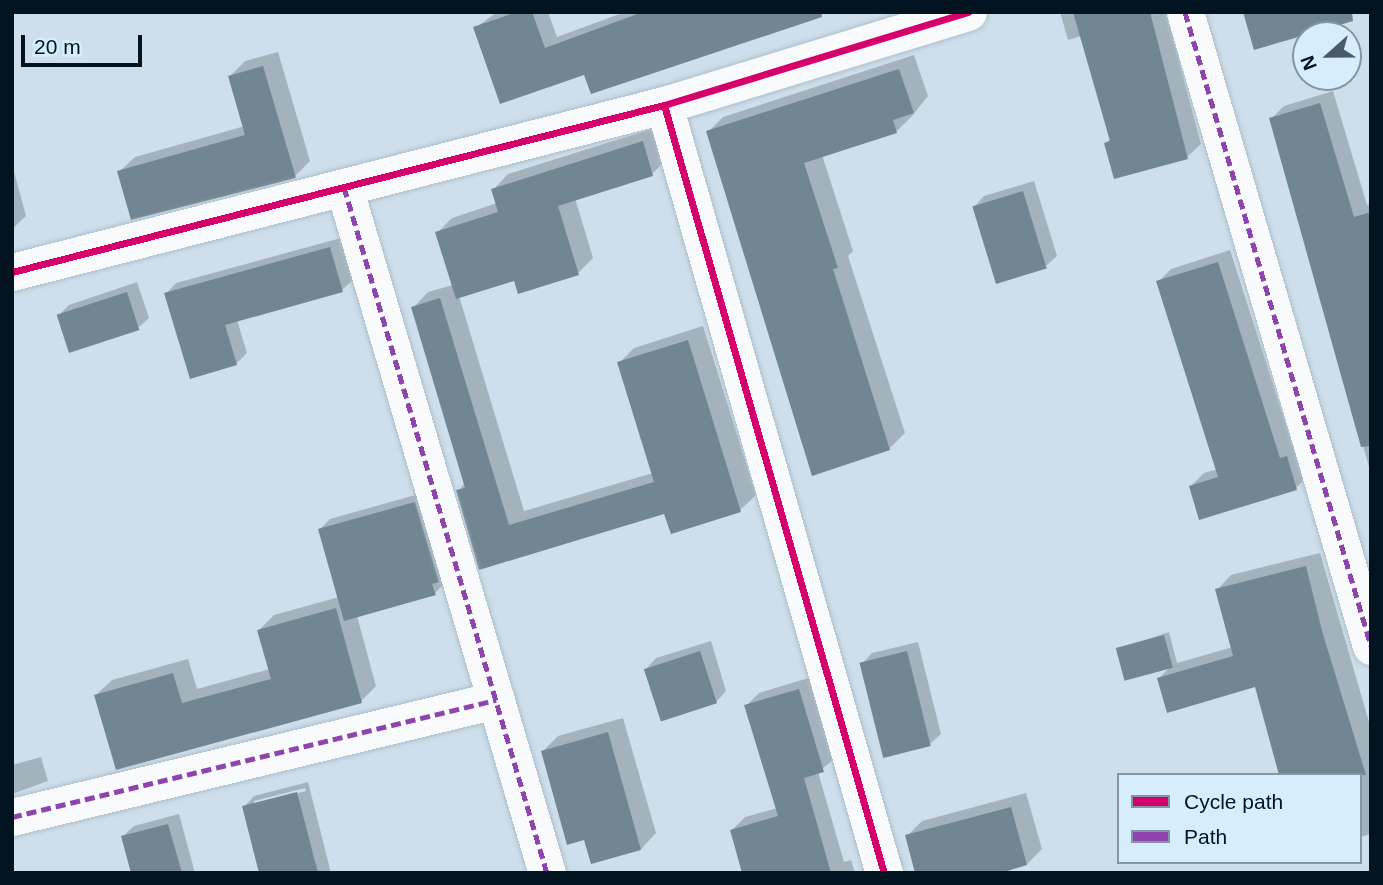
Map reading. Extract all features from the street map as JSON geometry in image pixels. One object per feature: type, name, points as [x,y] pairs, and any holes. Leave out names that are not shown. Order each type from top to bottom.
[{"type":"street","points":[[12,272],[664,105],[968,12]]},
{"type":"street","points":[[1185,12],[1371,646]]},
{"type":"street","points":[[664,105],[884,873]]},
{"type":"street","points":[[344,187],[547,873]]},
{"type":"street","points":[[12,817],[496,701]]},
{"type":"building","points":[[517,12],[532,12],[545,48],[643,12],[821,12],[822,17],[591,94],[584,75],[500,104],[473,27]]},
{"type":"building","points":[[1073,12],[1150,12],[1188,159],[1114,179],[1104,143],[1110,141]]},
{"type":"building","points":[[1243,12],[1352,12],[1353,21],[1292,21],[1292,39],[1254,50]]},
{"type":"building","points":[[263,66],[296,178],[131,220],[117,171],[245,135],[228,76]]},
{"type":"building","points":[[899,69],[914,113],[893,120],[897,133],[804,163],[838,268],[833,269],[890,450],[812,476],[706,131]]},
{"type":"building","points":[[1320,103],[1354,217],[1371,212],[1371,446],[1361,447],[1269,118]]},
{"type":"building","points":[[643,141],[653,176],[558,206],[579,275],[518,294],[514,281],[456,299],[435,232],[498,212],[491,189]]},
{"type":"building","points":[[1023,191],[1047,268],[996,284],[972,206]]},
{"type":"building","points":[[330,247],[343,292],[225,325],[237,365],[190,379],[164,293]]},
{"type":"building","points":[[1218,262],[1280,458],[1287,456],[1297,490],[1199,520],[1189,486],[1218,477],[1156,281]]},
{"type":"building","points":[[127,292],[139,330],[69,353],[57,315]]},
{"type":"building","points":[[440,298],[509,525],[654,482],[617,362],[688,340],[741,512],[671,534],[664,514],[479,570],[456,490],[465,488],[411,307]]},
{"type":"building","points":[[415,502],[439,582],[432,584],[436,595],[344,621],[318,529]]},
{"type":"building","points":[[1306,566],[1322,631],[1366,775],[1278,773],[1255,687],[1167,713],[1157,678],[1233,656],[1215,589]]},
{"type":"building","points":[[336,608],[362,703],[116,770],[94,695],[173,673],[182,703],[271,679],[257,630]]},
{"type":"building","points":[[1164,635],[1173,668],[1125,681],[1116,648]]},
{"type":"building","points":[[700,651],[717,703],[661,722],[644,669]]},
{"type":"building","points":[[907,651],[931,746],[883,758],[859,663]]},
{"type":"building","points":[[799,689],[824,772],[804,778],[831,873],[742,873],[730,830],[778,816],[744,705]]},
{"type":"building","points":[[608,732],[641,850],[591,864],[584,840],[567,845],[541,751]]},
{"type":"building","points":[[297,792],[318,873],[259,873],[242,806]]},
{"type":"building","points":[[1011,807],[1027,865],[1000,873],[915,873],[905,835]]},
{"type":"building","points":[[168,824],[182,873],[131,873],[121,836]]},
{"type":"marked path","points":[[1185,12],[1371,646]]},
{"type":"marked path","points":[[344,187],[547,873]]},
{"type":"marked path","points":[[12,817],[496,700]]},
{"type":"cycle path","points":[[12,272],[664,105],[968,12]]},
{"type":"cycle path","points":[[664,105],[884,873]]}]
